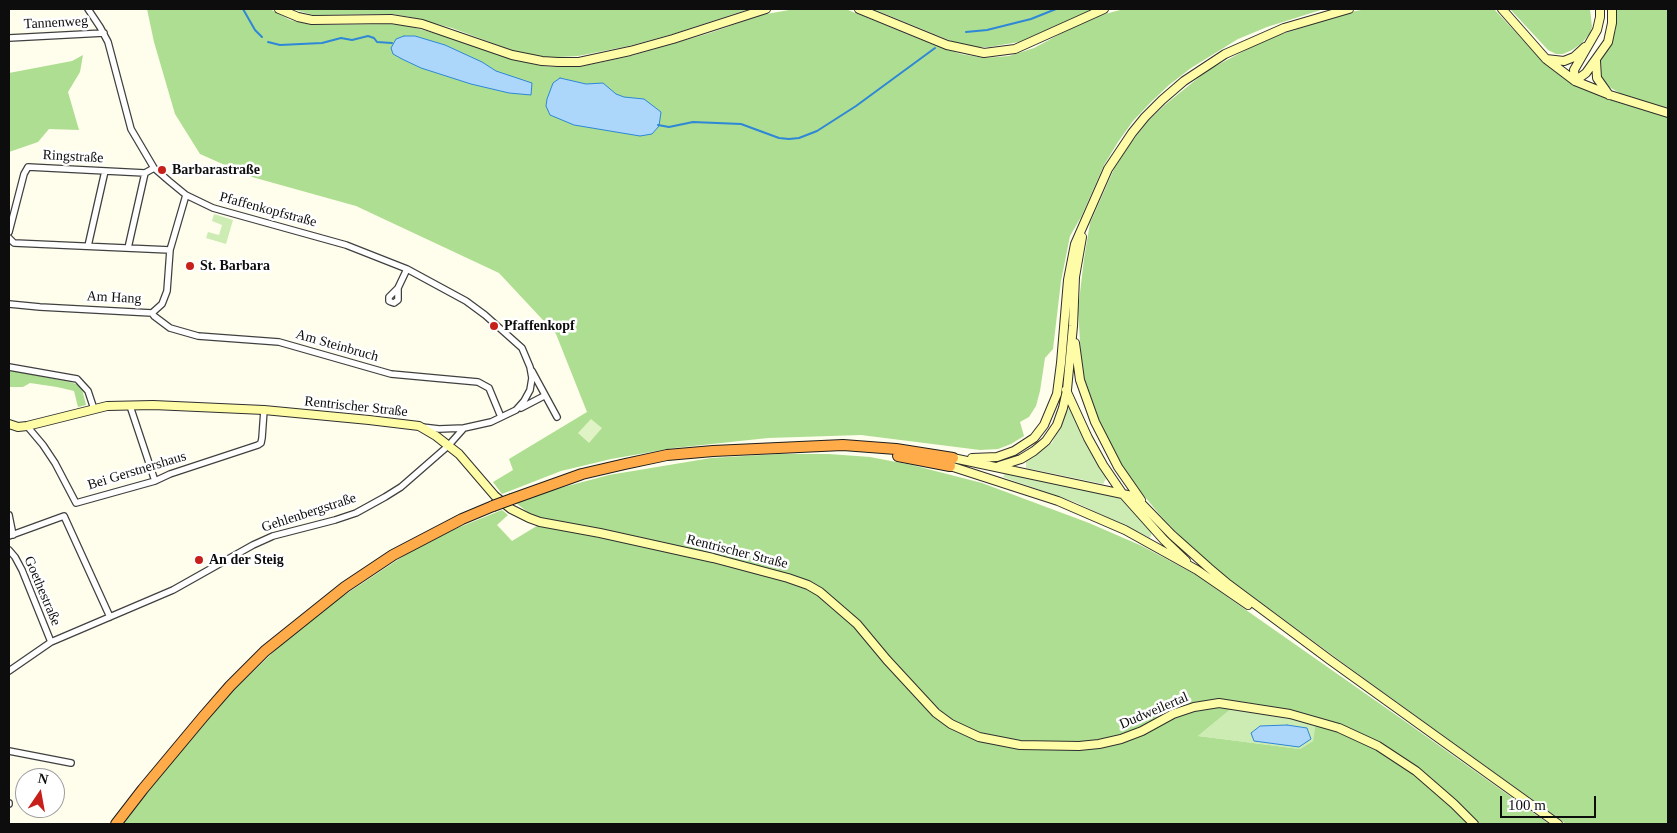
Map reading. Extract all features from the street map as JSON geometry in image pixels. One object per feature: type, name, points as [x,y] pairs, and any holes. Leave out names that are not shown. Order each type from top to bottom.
[{"type":"highway","points":[[116,824],[197,723],[230,686],[265,652],[345,587],[393,555],[493,506],[582,474],[667,455],[823,446],[951,462]]},
{"type":"main road","points":[[279,9],[298,17],[312,20],[391,19],[422,24],[512,55],[558,62],[579,62],[630,51],[674,39],[766,9]]},
{"type":"main road","points":[[859,9],[947,45],[984,53],[1015,49],[1104,9]]},
{"type":"main road","points":[[951,462],[997,457],[1014,451],[1034,438],[1044,425],[1057,394],[1070,262],[1075,244],[1108,169],[1145,117],[1184,81],[1225,54],[1293,25],[1349,9]]},
{"type":"main road","points":[[1502,9],[1546,59],[1575,81],[1610,96],[1668,113]]},
{"type":"main road","points":[[1575,81],[1574,70],[1599,23],[1600,9]]},
{"type":"main road","points":[[1575,81],[1586,73],[1608,42],[1611,33],[1612,9]]},
{"type":"main road","points":[[1546,59],[1568,60],[1588,44]]},
{"type":"main road","points":[[1596,59],[1597,78],[1610,96]]},
{"type":"main road","points":[[997,467],[1021,459],[1034,451],[1046,441],[1057,425],[1067,390],[1075,277],[1085,222]]},
{"type":"main road","points":[[1073,326],[1080,380],[1094,422],[1118,467],[1154,515]]},
{"type":"main road","points":[[1061,363],[1067,390],[1088,438],[1103,465],[1122,493],[1164,540],[1197,570]]},
{"type":"main road","name":"Rentrischer Straße","points":[[9,424],[18,427],[27,426],[94,409],[154,405],[264,410],[419,426],[459,454],[495,496],[511,509],[529,518],[540,522],[600,532],[713,558],[799,581],[820,592],[857,624]]},
{"type":"main road","points":[[951,462],[971,468],[997,467],[1122,493],[1138,500],[1209,568],[1330,660],[1558,824]]},
{"type":"main road","points":[[951,462],[1086,512],[1160,548],[1197,570],[1330,660]]},
{"type":"main road","name":"Dudweilertal","points":[[857,624],[887,660],[936,712],[951,724],[978,737],[1020,744],[1079,746],[1099,744],[1142,732],[1173,714],[1194,706],[1213,703],[1233,704],[1290,714],[1357,735],[1416,771],[1474,824]]},
{"type":"street","name":"Pfaffenkopfstraße","points":[[88,9],[104,32],[131,129],[154,168],[186,195],[227,213],[346,245],[406,269],[466,300],[522,348],[544,396],[557,417]]},
{"type":"street","name":"Tannenweg","points":[[9,38],[104,32]]},
{"type":"street","name":"Ringstraße","points":[[9,232],[24,174],[28,168],[145,173]]},
{"type":"street","points":[[128,248],[145,173],[154,168]]},
{"type":"street","points":[[88,246],[106,171]]},
{"type":"street","name":"Am Hang","points":[[9,304],[152,312],[162,304],[167,291],[170,250],[186,195]]},
{"type":"street","points":[[9,238],[14,243],[170,250]]},
{"type":"street","points":[[398,288],[406,269]]},
{"type":"street","name":"Am Steinbruch","points":[[152,312],[154,316],[170,328],[190,335],[279,342],[390,374],[478,382],[489,388],[501,417]]},
{"type":"street","points":[[9,367],[77,379],[88,391],[94,409]]},
{"type":"street","name":"Pfaffenkopfstraße","points":[[516,410],[530,390],[532,378],[530,367]]},
{"type":"street","points":[[419,426],[439,429],[464,428],[491,422],[544,396]]},
{"type":"street","points":[[130,406],[155,480]]},
{"type":"street","name":"Bei Gerstnershaus","points":[[27,426],[43,444],[76,503],[155,480],[258,445],[262,438],[264,410]]},
{"type":"street","points":[[448,446],[464,428]]},
{"type":"street","name":"Gehlenbergstraße","points":[[9,671],[50,642],[174,590],[253,545],[273,536],[356,513],[401,487],[448,446]]},
{"type":"street","points":[[9,515],[11,536],[64,516],[110,617]]},
{"type":"street","name":"Goethestraße","points":[[9,550],[22,570],[50,642]]},
{"type":"street","points":[[9,751],[72,763]]},
{"type":"green space","points":[[147,9],[270,9],[290,20],[312,25],[391,24],[408,26],[449,37],[511,59],[542,66],[579,67],[631,56],[710,33],[761,15],[795,9],[848,10],[934,45],[961,54],[984,58],[1009,56],[1034,48],[1090,18],[1124,9],[1324,9],[1267,27],[1238,39],[1191,68],[1169,85],[1133,121],[1104,165],[1081,217],[1070,236],[1061,281],[1053,349],[1045,358],[1036,406],[1029,417],[1020,422],[1024,436],[1011,444],[998,449],[980,450],[861,435],[768,438],[674,448],[611,459],[561,471],[502,494],[493,482],[513,470],[509,459],[587,412],[556,334],[499,273],[356,206],[252,177],[200,154],[175,114],[154,42]]},
{"type":"green space","points":[[292,9],[749,9],[629,46],[578,56],[543,57],[514,51],[452,28],[410,17],[392,14],[313,15]]},
{"type":"green space","points":[[873,9],[1094,9],[1019,42],[989,47],[972,47],[956,43]]},
{"type":"green space","points":[[1367,9],[1494,9],[1546,65],[1567,80],[1604,96],[1668,117],[1668,824],[1566,824],[1222,574],[1186,542],[1130,479],[1112,451],[1100,427],[1082,372],[1078,310],[1090,223],[1114,169],[1130,144],[1149,120],[1208,70],[1267,39],[1350,12]]},
{"type":"green space","points":[[1510,9],[1590,9],[1592,27],[1582,43],[1563,54],[1556,54],[1548,50]]},
{"type":"green space","points":[[1615,9],[1668,9],[1668,108],[1623,95],[1602,81],[1599,73],[1599,64],[1616,29]]},
{"type":"green space","points":[[83,55],[80,72],[68,92],[79,130],[49,129],[38,142],[9,152],[9,73],[72,61]]},
{"type":"green space","points":[[214,214],[233,220],[226,244],[206,238],[208,232],[219,235],[222,225],[212,221]]},
{"type":"green space","points":[[9,370],[79,385],[82,389],[86,405],[78,407],[74,391],[57,387],[30,383],[23,387],[9,387]]},
{"type":"green space","points":[[1070,405],[1107,477],[1103,484],[1026,468],[1026,461],[1052,443]]},
{"type":"green space","points":[[591,419],[602,428],[589,443],[578,433]]},
{"type":"green space","points":[[779,454],[829,454],[870,457],[912,465],[982,483],[1089,523],[1142,546],[1196,575],[1549,824],[122,824],[173,758],[208,718],[287,639],[334,602],[408,553],[455,529],[502,510],[508,515],[497,525],[512,541],[545,521],[529,513],[516,503],[560,488],[609,475],[711,458]],"holes":[[[1232,708],[1316,723],[1313,741],[1300,749],[1198,736]]]},
{"type":"green space","points":[[1005,473],[1120,498],[1152,533],[1150,538],[1077,503],[1003,477]]},
{"type":"green space","points":[[1232,708],[1317,723],[1313,741],[1300,749],[1198,736]]},
{"type":"water","points":[[404,36],[415,36],[445,45],[482,62],[496,71],[532,83],[531,95],[509,93],[471,84],[421,68],[393,54],[391,48],[396,39]]},
{"type":"water","points":[[560,78],[586,84],[603,83],[616,94],[624,97],[644,99],[661,112],[659,126],[652,134],[640,136],[574,125],[550,115],[546,106],[547,99],[553,83]]},
{"type":"water","points":[[1287,725],[1307,728],[1311,739],[1299,747],[1254,741],[1251,733],[1260,726]]},
{"type":"waterway","points":[[243,9],[255,30],[262,37]]},
{"type":"waterway","points":[[966,32],[987,30],[1031,19],[1056,9]]},
{"type":"waterway","points":[[268,42],[280,45],[322,43],[341,38],[352,40],[368,36],[374,38],[377,42],[392,43]]},
{"type":"waterway","points":[[658,125],[669,127],[693,122],[741,124],[779,138],[799,138],[817,131],[856,106],[935,48]]},
{"type":"place","name":"Barbarastraße","points":[[162,170]]},
{"type":"place","name":"St. Barbara","points":[[190,266]]},
{"type":"place","name":"Pfaffenkopf","points":[[494,326]]},
{"type":"place","name":"An der Steig","points":[[199,560]]}]
